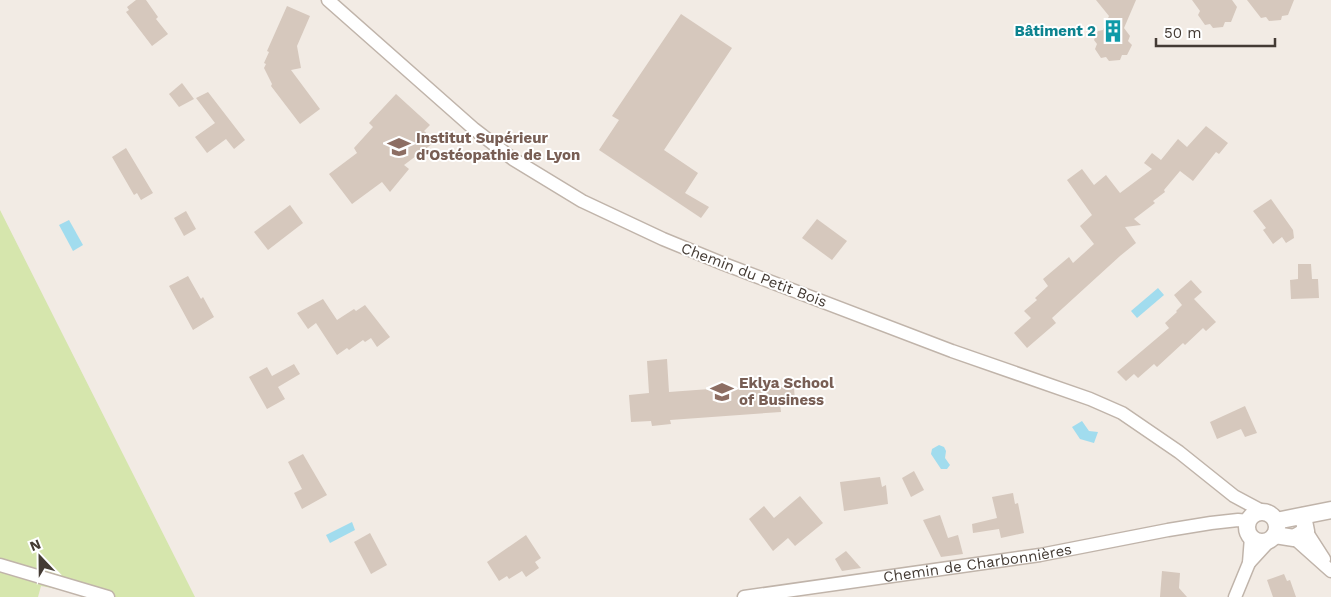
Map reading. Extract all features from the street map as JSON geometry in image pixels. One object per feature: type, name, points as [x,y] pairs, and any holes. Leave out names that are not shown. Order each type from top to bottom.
[{"type":"street","name":"Chemin du Petit Bois","points":[[328,0],[474,129],[513,158],[582,201],[663,239],[774,283],[952,351],[1090,399],[1122,413],[1179,452],[1234,496],[1260,527]]},
{"type":"street","name":"Chemin de Charbonnières","points":[[1260,527],[1301,528],[1331,510]]},
{"type":"street","name":"Chemin de Charbonnières","points":[[744,597],[1040,555],[1211,523],[1238,520],[1260,527],[1301,528],[1331,515]]},
{"type":"street","points":[[1235,597],[1249,563],[1260,527]]},
{"type":"street","points":[[1249,563],[1260,527]]},
{"type":"street","points":[[1301,528],[1331,570]]},
{"type":"street","points":[[0,565],[108,597]]},
{"type":"green space","points":[[0,210],[195,597],[100,597],[41,586],[38,597],[0,597]]},
{"type":"water","points":[[69,220],[83,245],[73,251],[59,225]]},
{"type":"water","points":[[1158,288],[1164,295],[1137,318],[1131,311]]},
{"type":"water","points":[[1082,421],[1089,431],[1098,432],[1094,443],[1080,439],[1072,427]]},
{"type":"water","points":[[939,445],[944,447],[946,451],[945,458],[950,465],[947,469],[941,469],[931,454],[932,449]]},
{"type":"water","points":[[352,522],[355,530],[330,543],[326,535]]},
{"type":"building","points":[[136,0],[146,0],[158,17],[156,19],[168,34],[152,46],[126,12],[129,10],[127,7]]},
{"type":"building","name":"Bâtiment 2","points":[[1096,0],[1136,0],[1124,28],[1130,36],[1128,41],[1132,45],[1127,55],[1122,55],[1120,60],[1109,61],[1106,57],[1101,58],[1095,49],[1097,44],[1094,40],[1098,31],[1103,30],[1109,16]]},
{"type":"building","points":[[1192,0],[1232,0],[1237,7],[1231,22],[1225,22],[1223,27],[1213,28],[1210,24],[1205,25],[1198,15],[1200,11]]},
{"type":"building","points":[[1247,0],[1294,0],[1288,15],[1282,16],[1281,20],[1269,21],[1266,17],[1261,18]]},
{"type":"building","points":[[287,6],[310,16],[297,46],[301,68],[291,70],[320,109],[300,124],[271,86],[272,84],[264,68],[269,52],[267,51]]},
{"type":"building","points":[[681,14],[732,48],[664,150],[698,173],[685,193],[709,207],[701,218],[599,150],[619,120],[612,116]]},
{"type":"building","points":[[182,83],[194,99],[179,107],[169,94]]},
{"type":"building","points":[[208,92],[245,140],[234,149],[226,139],[207,153],[195,137],[215,123],[196,98]]},
{"type":"building","name":"Institut Supérieur d'Ostéopathie de Lyon","points":[[396,94],[430,125],[424,131],[436,141],[404,165],[409,169],[390,192],[382,182],[352,204],[329,174],[357,153],[354,148],[373,127],[369,123]]},
{"type":"building","points":[[1206,126],[1228,143],[1219,154],[1216,152],[1193,181],[1180,171],[1164,190],[1165,192],[1153,201],[1155,203],[1134,219],[1141,225],[1125,227],[1136,243],[1052,318],[1056,323],[1027,348],[1014,333],[1031,318],[1024,311],[1037,300],[1035,298],[1048,286],[1043,279],[1069,257],[1073,263],[1094,244],[1080,226],[1092,215],[1067,180],[1082,169],[1094,185],[1106,175],[1120,193],[1152,169],[1144,163],[1152,153],[1161,160],[1178,139],[1187,147]]},
{"type":"building","points":[[126,148],[153,193],[141,200],[137,193],[134,195],[112,157]]},
{"type":"building","points":[[1271,199],[1293,230],[1294,238],[1286,243],[1282,237],[1273,244],[1263,230],[1266,228],[1253,211]]},
{"type":"building","points":[[290,205],[303,223],[268,250],[254,232]]},
{"type":"building","points":[[186,211],[196,229],[184,236],[174,218]]},
{"type":"building","points":[[817,219],[847,241],[832,260],[802,238]]},
{"type":"building","points":[[1298,264],[1311,264],[1312,279],[1318,279],[1319,298],[1291,299],[1290,280],[1298,279]]},
{"type":"building","points":[[188,276],[214,317],[193,330],[169,286]]},
{"type":"building","points":[[1191,280],[1202,292],[1194,299],[1216,322],[1206,331],[1203,328],[1185,345],[1183,343],[1157,367],[1154,364],[1138,378],[1134,374],[1126,381],[1117,372],[1169,328],[1165,323],[1182,305],[1174,295]]},
{"type":"building","points":[[323,299],[337,320],[354,309],[356,311],[365,305],[390,337],[377,347],[371,338],[365,342],[363,340],[349,350],[347,348],[337,355],[316,323],[308,329],[297,313]]},
{"type":"building","name":"Eklya School of Business","points":[[667,359],[669,392],[779,384],[779,387],[794,387],[795,402],[780,403],[781,412],[670,420],[671,424],[652,426],[651,421],[631,422],[629,395],[649,393],[647,361]]},
{"type":"building","points":[[294,364],[300,374],[278,387],[285,399],[267,409],[249,377],[267,367],[272,376]]},
{"type":"building","points":[[1245,406],[1257,433],[1245,437],[1241,429],[1217,439],[1210,422]]},
{"type":"building","points":[[303,454],[327,495],[302,509],[294,493],[302,489],[288,462]]},
{"type":"building","points":[[914,471],[924,490],[911,497],[902,478]]},
{"type":"building","points":[[880,477],[882,487],[886,485],[888,504],[844,511],[840,482]]},
{"type":"building","points":[[1013,493],[1015,504],[1018,503],[1024,533],[1001,538],[999,529],[973,533],[972,524],[997,518],[992,497]]},
{"type":"building","points":[[800,496],[823,523],[795,546],[788,538],[773,551],[749,519],[764,506],[774,518]]},
{"type":"building","points":[[940,515],[948,538],[958,535],[963,554],[941,557],[923,520]]},
{"type":"building","points":[[370,533],[387,565],[371,574],[354,542]]},
{"type":"building","points":[[526,535],[541,558],[535,562],[539,568],[526,577],[522,571],[509,579],[507,576],[499,581],[487,562]]},
{"type":"building","points":[[846,551],[861,568],[842,571],[835,559]]},
{"type":"building","points":[[1162,571],[1180,573],[1179,588],[1187,597],[1160,597]]},
{"type":"building","points":[[1284,574],[1287,581],[1290,580],[1296,597],[1273,597],[1267,580]]},
{"type":"place","name":"Bâtiment 2","points":[[1113,31]]},
{"type":"place","name":"Institut Supérieur d'Ostéopathie de Lyon","points":[[399,147]]},
{"type":"place","name":"Eklya School of Business","points":[[722,392]]}]
